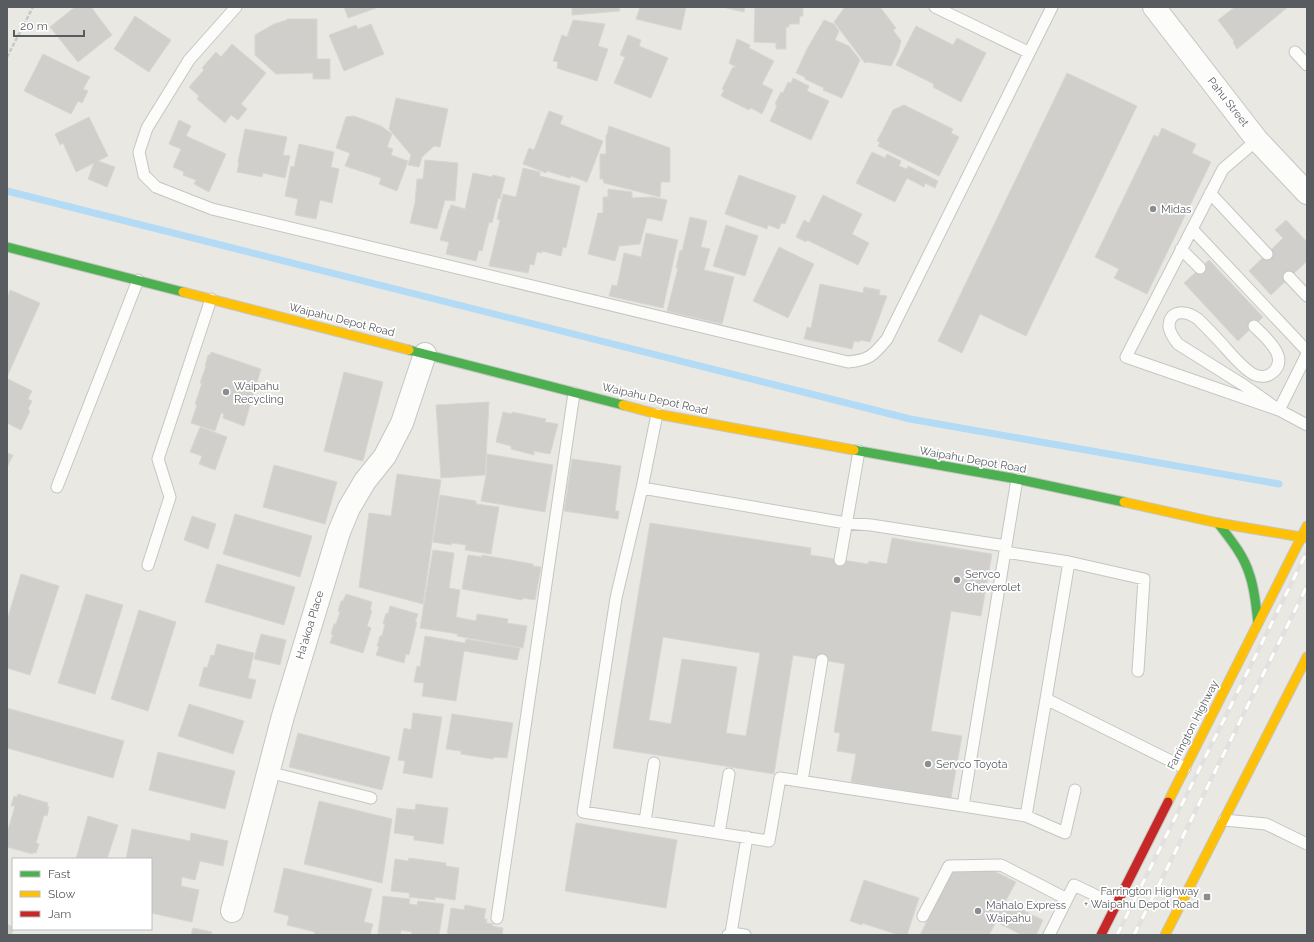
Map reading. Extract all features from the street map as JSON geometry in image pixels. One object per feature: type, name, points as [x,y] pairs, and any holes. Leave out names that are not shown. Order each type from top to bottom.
[{"type":"street","name":"Pahu Street","points":[[1154,7],[1257,140],[1306,191]]},
{"type":"street","name":"Waipahu Depot Road","points":[[7,247],[657,414],[1017,479],[1218,523],[1304,538]]},
{"type":"street","name":"Ha'akoa Place","points":[[232,911],[283,716],[339,532],[349,508],[365,481],[385,456],[402,423],[425,354]]},
{"type":"street","points":[[1218,523],[1238,548],[1245,563],[1252,582],[1258,623]]},
{"type":"street","name":"Farrington Highway","points":[[1101,935],[1258,623],[1304,538],[1307,526]]},
{"type":"street","points":[[1165,935],[1307,657]]},
{"type":"lane","points":[[236,7],[189,60],[147,128],[139,152],[144,174],[156,187],[212,209],[848,362],[862,360],[876,353],[887,339],[1028,52],[1052,7]]},
{"type":"lane","points":[[935,7],[1028,52]]},
{"type":"lane","points":[[1295,52],[1307,65]]},
{"type":"lane","points":[[1257,140],[1223,169],[1126,357],[1279,410]]},
{"type":"lane","points":[[1210,193],[1267,254]]},
{"type":"lane","points":[[1192,229],[1307,353],[1279,410]]},
{"type":"lane","points":[[1181,249],[1200,268]]},
{"type":"lane","points":[[1290,277],[1307,296]]},
{"type":"lane","points":[[57,487],[138,280]]},
{"type":"lane","points":[[148,565],[170,497],[158,460],[211,299]]},
{"type":"lane","points":[[1254,326],[1274,347],[1279,357],[1278,367],[1271,374],[1262,376],[1253,374],[1239,362],[1198,319],[1191,314],[1183,312],[1176,314],[1171,319],[1169,327],[1178,344],[1245,386],[1279,410],[1307,425]]},
{"type":"lane","points":[[497,918],[574,393]]},
{"type":"lane","points":[[657,414],[642,488],[616,598],[583,812],[769,841],[780,778],[1026,816],[1065,833],[1075,790]]},
{"type":"lane","points":[[840,560],[859,451]]},
{"type":"lane","points":[[963,806],[1017,479]]},
{"type":"lane","points":[[642,488],[846,523],[871,525],[1005,549],[1144,579],[1138,671]]},
{"type":"lane","points":[[1026,816],[1069,562]]},
{"type":"lane","points":[[802,781],[822,660]]},
{"type":"lane","points":[[1046,699],[1185,768]]},
{"type":"lane","points":[[645,822],[654,763]]},
{"type":"lane","points":[[268,772],[371,798]]},
{"type":"lane","points":[[719,833],[729,774]]},
{"type":"lane","points":[[1224,820],[1266,824],[1304,843]]},
{"type":"lane","points":[[745,935],[730,934],[746,837]]},
{"type":"lane","points":[[923,916],[949,866],[1000,865],[1067,899]]},
{"type":"lane","points":[[1049,935],[1074,885],[1116,905]]},
{"type":"path","points":[[7,57],[33,7]]},
{"type":"building","points":[[75,7],[91,7],[112,35],[78,62],[50,27]]},
{"type":"building","points":[[344,7],[379,7],[348,18]]},
{"type":"building","points":[[572,7],[619,7],[620,11],[572,15]]},
{"type":"building","points":[[640,7],[686,7],[681,30],[636,19]]},
{"type":"building","points":[[722,7],[745,7],[744,12]]},
{"type":"building","points":[[755,7],[803,7],[803,16],[800,16],[799,24],[789,24],[789,27],[786,27],[786,49],[776,49],[776,43],[754,42]]},
{"type":"building","points":[[845,7],[880,7],[896,28],[893,30],[901,41],[898,52],[891,66],[868,62],[865,63],[834,22]]},
{"type":"building","points":[[1235,7],[1288,7],[1237,49],[1233,42],[1234,41],[1218,20]]},
{"type":"building","points":[[135,16],[171,40],[149,72],[114,49]]},
{"type":"building","points":[[287,19],[317,19],[317,59],[330,59],[330,79],[313,79],[313,73],[276,74],[255,55],[255,35],[274,24]]},
{"type":"building","points":[[573,20],[605,24],[598,46],[608,49],[597,81],[557,68],[558,62],[553,61],[562,35],[567,37]]},
{"type":"building","points":[[824,20],[834,24],[839,31],[835,40],[849,46],[860,60],[842,98],[823,90],[824,88],[796,73],[807,49]]},
{"type":"building","points":[[371,24],[384,54],[344,71],[329,35],[356,25],[358,29]]},
{"type":"building","points":[[916,26],[953,45],[957,38],[986,53],[961,102],[933,87],[934,84],[896,65]]},
{"type":"building","points":[[628,35],[641,40],[639,46],[668,58],[651,98],[614,83],[625,57],[620,55]]},
{"type":"building","points":[[737,39],[750,45],[749,48],[774,61],[762,84],[773,90],[762,114],[751,108],[749,110],[721,96],[724,90],[722,89],[733,67],[736,67],[729,63]]},
{"type":"building","points":[[232,44],[266,73],[241,104],[247,109],[238,120],[231,115],[225,123],[197,99],[199,96],[189,87],[204,70],[202,68],[216,52],[221,57]]},
{"type":"building","points":[[43,54],[90,77],[83,89],[88,91],[82,103],[78,101],[71,114],[24,91]]},
{"type":"building","points":[[1067,73],[1137,106],[1026,336],[980,314],[962,353],[938,341]]},
{"type":"building","points":[[793,78],[809,86],[807,91],[829,101],[811,140],[770,121],[777,106],[775,104],[781,92],[783,93],[788,82],[791,83]]},
{"type":"building","points":[[396,98],[448,109],[440,147],[434,146],[422,157],[419,167],[408,165],[411,155],[389,129]]},
{"type":"building","points":[[904,105],[953,129],[951,133],[959,137],[939,176],[878,146],[880,142],[877,141],[893,110]]},
{"type":"building","points":[[549,111],[563,116],[560,124],[603,141],[587,182],[571,176],[570,178],[547,171],[546,173],[523,164],[529,148],[534,150]]},
{"type":"building","points":[[354,116],[381,126],[392,134],[387,147],[393,149],[391,155],[408,161],[397,191],[379,184],[381,178],[345,166],[350,153],[336,148],[346,117]]},
{"type":"building","points":[[89,117],[108,156],[98,161],[115,167],[107,187],[88,179],[94,163],[76,172],[63,143],[60,145],[55,134]]},
{"type":"building","points":[[179,120],[191,126],[186,136],[226,154],[209,192],[194,184],[196,180],[183,175],[184,172],[173,167],[181,149],[169,144]]},
{"type":"building","points":[[609,126],[670,148],[670,182],[661,182],[660,197],[604,183],[603,179],[600,179],[600,154],[606,154],[606,135]]},
{"type":"building","name":"Midas","points":[[1162,128],[1196,144],[1192,153],[1211,162],[1147,294],[1114,278],[1119,269],[1095,257],[1154,135],[1158,137]]},
{"type":"building","points":[[245,129],[287,137],[283,155],[290,156],[285,178],[263,173],[262,177],[237,172]]},
{"type":"building","points":[[299,144],[334,152],[331,167],[339,169],[332,203],[320,200],[316,219],[295,215],[298,199],[285,196],[291,166],[294,167]]},
{"type":"building","points":[[872,152],[885,158],[887,154],[901,161],[899,166],[907,169],[908,166],[938,181],[935,188],[925,183],[924,187],[907,178],[895,202],[856,183]]},
{"type":"building","points":[[425,160],[458,163],[455,201],[445,200],[437,229],[410,223],[415,203],[417,179],[423,179]]},
{"type":"building","points":[[523,168],[540,172],[540,176],[580,186],[566,248],[563,247],[561,256],[542,251],[542,253],[537,252],[534,265],[530,264],[528,273],[489,266],[500,220],[497,219],[503,194],[516,197]]},
{"type":"building","points":[[473,173],[505,178],[492,223],[489,222],[482,251],[479,250],[476,261],[446,254],[449,242],[440,240],[451,205],[465,209]]},
{"type":"building","points":[[739,175],[796,196],[785,224],[781,223],[779,229],[768,225],[767,229],[725,214]]},
{"type":"building","points":[[608,189],[632,192],[632,198],[652,197],[667,200],[662,221],[647,218],[640,244],[619,246],[615,261],[588,254],[598,213],[603,213],[603,197],[608,197]]},
{"type":"building","points":[[823,195],[862,214],[852,234],[869,243],[858,265],[807,240],[806,242],[796,237],[804,220],[809,223]]},
{"type":"building","points":[[690,217],[707,221],[701,247],[710,249],[704,270],[734,277],[722,324],[667,311],[678,268],[676,268],[680,250],[682,251]]},
{"type":"building","points":[[1286,220],[1307,242],[1307,264],[1306,262],[1271,295],[1249,271],[1283,238],[1275,230]]},
{"type":"building","points":[[726,225],[758,236],[745,276],[713,266]]},
{"type":"building","points":[[646,233],[678,240],[663,308],[609,296],[612,285],[617,286],[624,253],[641,257]]},
{"type":"building","points":[[779,247],[814,264],[788,318],[753,301]]},
{"type":"building","points":[[1209,260],[1263,317],[1238,341],[1184,283]]},
{"type":"building","points":[[820,284],[863,293],[864,287],[880,290],[879,295],[887,296],[870,342],[860,340],[860,342],[854,341],[852,349],[804,339],[807,327],[811,328]]},
{"type":"building","points":[[10,290],[40,303],[7,377],[7,298]]},
{"type":"building","name":"Waipahu Recycling","points":[[211,352],[261,369],[244,426],[223,418],[224,414],[221,413],[215,431],[191,423],[202,383],[200,383],[208,355],[210,355]]},
{"type":"building","points":[[344,372],[383,382],[363,461],[324,451]]},
{"type":"building","points":[[8,379],[32,391],[28,399],[32,401],[28,409],[30,411],[21,430],[7,423]]},
{"type":"building","points":[[489,402],[485,475],[441,478],[436,405]]},
{"type":"building","points":[[503,412],[512,414],[512,412],[546,419],[545,422],[558,424],[550,454],[534,451],[534,455],[511,449],[511,446],[496,442]]},
{"type":"building","points":[[200,427],[227,437],[215,470],[199,464],[202,456],[190,452]]},
{"type":"building","points":[[7,453],[13,455],[7,467]]},
{"type":"building","points":[[487,454],[553,465],[545,512],[481,501],[486,476]]},
{"type":"building","points":[[572,459],[621,466],[615,511],[619,511],[618,519],[564,511]]},
{"type":"building","points":[[274,465],[337,482],[325,524],[263,507]]},
{"type":"building","points":[[397,474],[441,480],[423,604],[359,587],[369,513],[391,516]]},
{"type":"building","points":[[440,495],[476,501],[476,504],[499,507],[491,554],[465,550],[466,545],[452,543],[451,545],[433,542]]},
{"type":"building","points":[[235,514],[312,536],[300,577],[223,554]]},
{"type":"building","points":[[192,516],[216,524],[208,549],[184,540]]},
{"type":"building","points":[[650,523],[811,548],[810,555],[868,564],[869,561],[887,564],[892,538],[992,554],[981,616],[951,611],[931,731],[962,736],[951,798],[851,782],[856,754],[837,751],[840,733],[834,732],[845,664],[793,655],[774,774],[613,748]],"holes":[[[663,637],[760,653],[746,736],[726,733],[737,667],[682,659],[671,724],[649,720]]]},
{"type":"building","points":[[433,550],[454,553],[449,588],[460,590],[456,617],[476,621],[477,614],[508,619],[507,623],[527,626],[523,648],[457,636],[458,634],[420,628]]},
{"type":"building","points":[[468,555],[482,557],[482,555],[533,564],[533,566],[541,567],[535,600],[523,598],[522,600],[462,589]]},
{"type":"building","points":[[217,564],[295,587],[284,625],[205,602]]},
{"type":"building","points":[[21,574],[59,586],[30,675],[7,668],[7,620]]},
{"type":"building","points":[[86,594],[123,605],[95,694],[58,683]]},
{"type":"building","points":[[346,594],[372,602],[370,610],[372,611],[367,626],[371,628],[363,653],[330,643],[333,635],[331,634],[334,624],[336,624],[340,612],[338,611],[341,601],[343,601]]},
{"type":"building","points":[[390,606],[418,614],[415,622],[417,622],[409,655],[406,654],[404,663],[376,655],[379,647],[377,646],[380,636],[382,636],[385,624],[383,624],[386,613],[388,614]]},
{"type":"building","points":[[139,610],[176,622],[148,711],[111,699]]},
{"type":"building","points":[[261,634],[286,640],[280,665],[254,659]]},
{"type":"building","points":[[425,636],[465,643],[466,639],[520,648],[517,660],[464,651],[456,701],[422,696],[424,683],[414,682],[417,666],[420,667]]},
{"type":"building","points":[[217,644],[254,653],[248,678],[256,680],[251,699],[199,686],[204,667],[207,668],[211,655],[214,656]]},
{"type":"building","points":[[189,704],[244,721],[233,754],[178,736]]},
{"type":"building","points":[[7,708],[124,741],[113,778],[7,748]]},
{"type":"building","points":[[413,713],[442,717],[432,778],[403,773],[405,761],[398,760],[404,728],[411,730]]},
{"type":"building","points":[[452,714],[513,723],[507,758],[494,757],[493,759],[461,754],[461,751],[446,749]]},
{"type":"building","points":[[298,733],[390,757],[382,790],[289,767]]},
{"type":"building","points":[[158,752],[235,771],[225,809],[149,790]]},
{"type":"building","points":[[18,794],[48,803],[47,806],[49,807],[47,816],[44,815],[36,843],[39,844],[36,853],[33,852],[33,854],[7,847],[7,833],[15,806],[11,806],[14,796],[17,797]]},
{"type":"building","points":[[319,801],[392,819],[382,883],[304,864]]},
{"type":"building","points":[[416,804],[448,808],[443,844],[414,840],[414,836],[394,833],[397,808],[415,810]]},
{"type":"building","points":[[88,816],[118,825],[107,858],[76,858]]},
{"type":"building","points":[[576,823],[677,840],[666,908],[565,891]]},
{"type":"building","points":[[132,829],[190,841],[191,833],[228,841],[223,866],[200,861],[195,880],[182,877],[181,886],[199,890],[192,922],[152,913],[152,858],[126,858]]},
{"type":"building","points":[[409,858],[446,863],[446,866],[459,868],[455,900],[435,897],[435,900],[409,897],[410,893],[391,891],[395,859],[408,861]]},
{"type":"building","points":[[284,868],[372,889],[364,922],[373,924],[370,935],[314,935],[315,932],[287,925],[289,916],[274,912]]},
{"type":"building","name":"Mahalo Express Waipahu","points":[[952,871],[994,871],[1016,882],[1005,902],[1043,920],[1036,935],[1022,935],[996,922],[989,935],[920,935]]},
{"type":"building","points":[[864,880],[919,898],[907,935],[899,935],[862,923],[862,925],[850,921]]},
{"type":"building","points":[[383,896],[410,899],[409,904],[417,905],[418,901],[444,904],[439,935],[411,935],[412,932],[401,930],[400,935],[378,934]]},
{"type":"building","points":[[465,905],[486,909],[484,919],[487,919],[486,923],[503,928],[502,935],[447,935],[451,908],[464,910]]},
{"type":"building","points":[[7,924],[12,926],[12,930],[14,930],[11,935],[7,935]]},
{"type":"building","points":[[193,928],[212,932],[211,935],[191,935]]},
{"type":"waterway","points":[[7,191],[910,419],[1279,484]]},
{"type":"railway","points":[[1117,935],[1307,552]]},
{"type":"railway","points":[[1134,935],[1307,586]]},
{"type":"traffic: fast","points":[[7,247],[183,292]]},
{"type":"traffic: fast","points":[[409,350],[623,405]]},
{"type":"traffic: fast","points":[[854,450],[1017,479],[1124,502]]},
{"type":"traffic: fast","points":[[1218,523],[1236,547],[1246,566],[1254,592],[1258,623]]},
{"type":"traffic: slow","points":[[183,292],[409,350]]},
{"type":"traffic: slow","points":[[623,405],[657,414],[854,450]]},
{"type":"traffic: slow","points":[[1124,502],[1218,523],[1307,538]]},
{"type":"traffic: slow","points":[[1168,802],[1307,526]]},
{"type":"traffic: slow","points":[[1165,935],[1307,657]]},
{"type":"traffic: jam","points":[[1101,935],[1168,802]]},
{"type":"place","name":"Midas","points":[[1153,209]]},
{"type":"place","name":"Waipahu Recycling","points":[[226,392]]},
{"type":"place","name":"Servco Cheverolet","points":[[957,580]]},
{"type":"place","name":"Servco Toyota","points":[[928,764]]},
{"type":"place","name":"Farrington Highway + Waipahu Depot Road","points":[[1207,897]]},
{"type":"place","name":"Mahalo Express Waipahu","points":[[978,911]]}]
